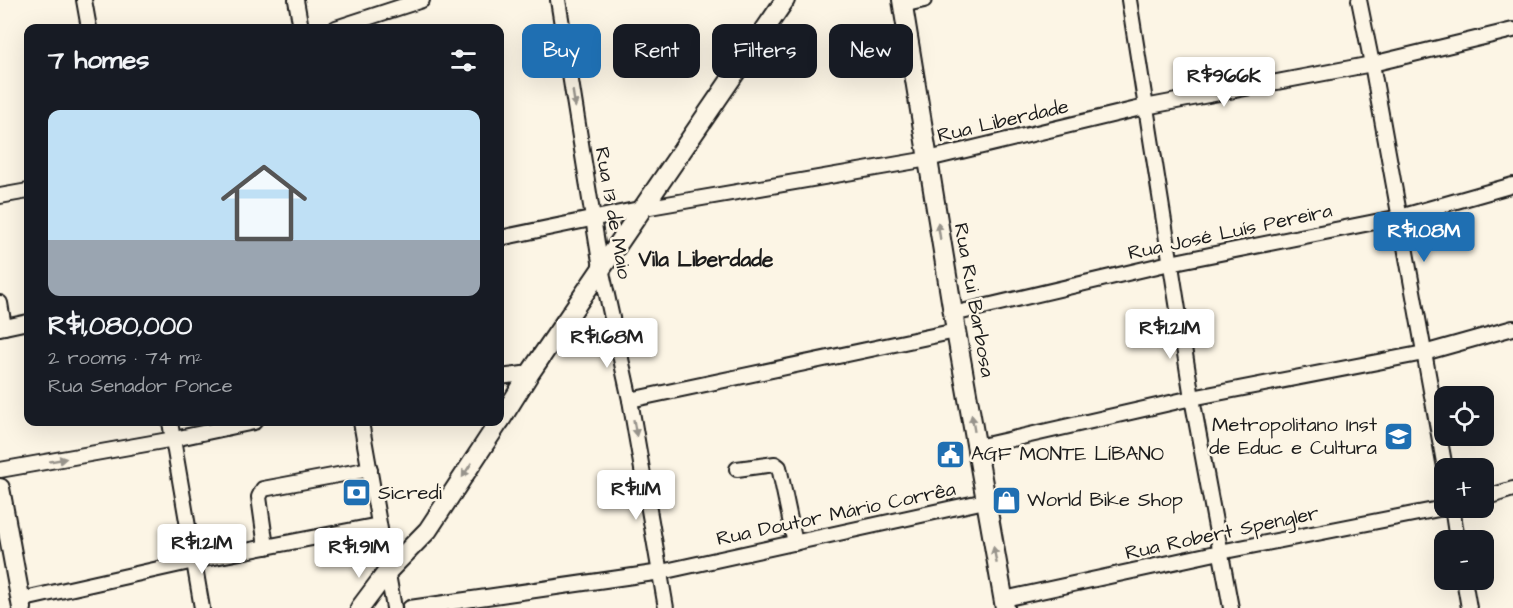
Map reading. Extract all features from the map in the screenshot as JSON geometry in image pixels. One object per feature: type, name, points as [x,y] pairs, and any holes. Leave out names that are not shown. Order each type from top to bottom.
[{"type":"main road","points":[[504,413],[785,0]]},
{"type":"main road","name":"Rua Rui Barbosa","points":[[902,2],[954,322],[1004,603]]},
{"type":"main road","points":[[360,608],[387,572],[428,530],[496,426]]},
{"type":"main road","points":[[0,488],[21,604]]},
{"type":"street","points":[[84,0],[87,24]]},
{"type":"street","points":[[296,0],[300,24]]},
{"type":"street","points":[[348,24],[422,0]]},
{"type":"street","name":"Rua 13 de Maio","points":[[558,0],[601,268],[630,400],[666,608]]},
{"type":"street","points":[[902,2],[924,0]]},
{"type":"street","points":[[1129,0],[1192,398],[1231,608]]},
{"type":"street","points":[[1359,0],[1442,458]]},
{"type":"street","name":"Rua Liberdade","points":[[504,237],[594,217],[928,159],[1145,106],[1372,64],[1513,30]]},
{"type":"street","name":"Rua José Luís Pereira","points":[[630,400],[954,322],[1170,263],[1400,217],[1513,185]]},
{"type":"street","points":[[0,196],[24,192]]},
{"type":"street","points":[[0,303],[2,327],[24,323]]},
{"type":"street","points":[[977,447],[1192,398],[1424,353],[1513,328]]},
{"type":"street","points":[[504,376],[530,373]]},
{"type":"street","points":[[171,426],[202,608]]},
{"type":"street","points":[[0,470],[235,426]]},
{"type":"street","points":[[363,426],[394,608]]},
{"type":"street","points":[[737,469],[775,464],[779,467],[795,543]]},
{"type":"street","points":[[266,547],[259,497],[263,489],[370,469]]},
{"type":"street","points":[[1494,495],[1513,489]]},
{"type":"street","name":"Rua Doutor Mário Corrêa","points":[[410,608],[661,572],[985,501]]},
{"type":"street","name":"Rua Robert Spengler","points":[[1004,603],[1220,552],[1434,510]]},
{"type":"street","points":[[21,604],[194,561],[379,525]]},
{"type":"street","points":[[1466,590],[1469,608]]},
{"type":"place","name":"Metropolitano Inst de Educ e Cultura","points":[[1398,437]]},
{"type":"place","name":"AGF MONTE LÍBANO","points":[[950,454]]},
{"type":"place","name":"Sicredi","points":[[357,493]]},
{"type":"place","name":"World Bike Shop","points":[[1006,500]]},
{"type":"district","name":"Vila Liberdade","points":[[706,259]]}]
